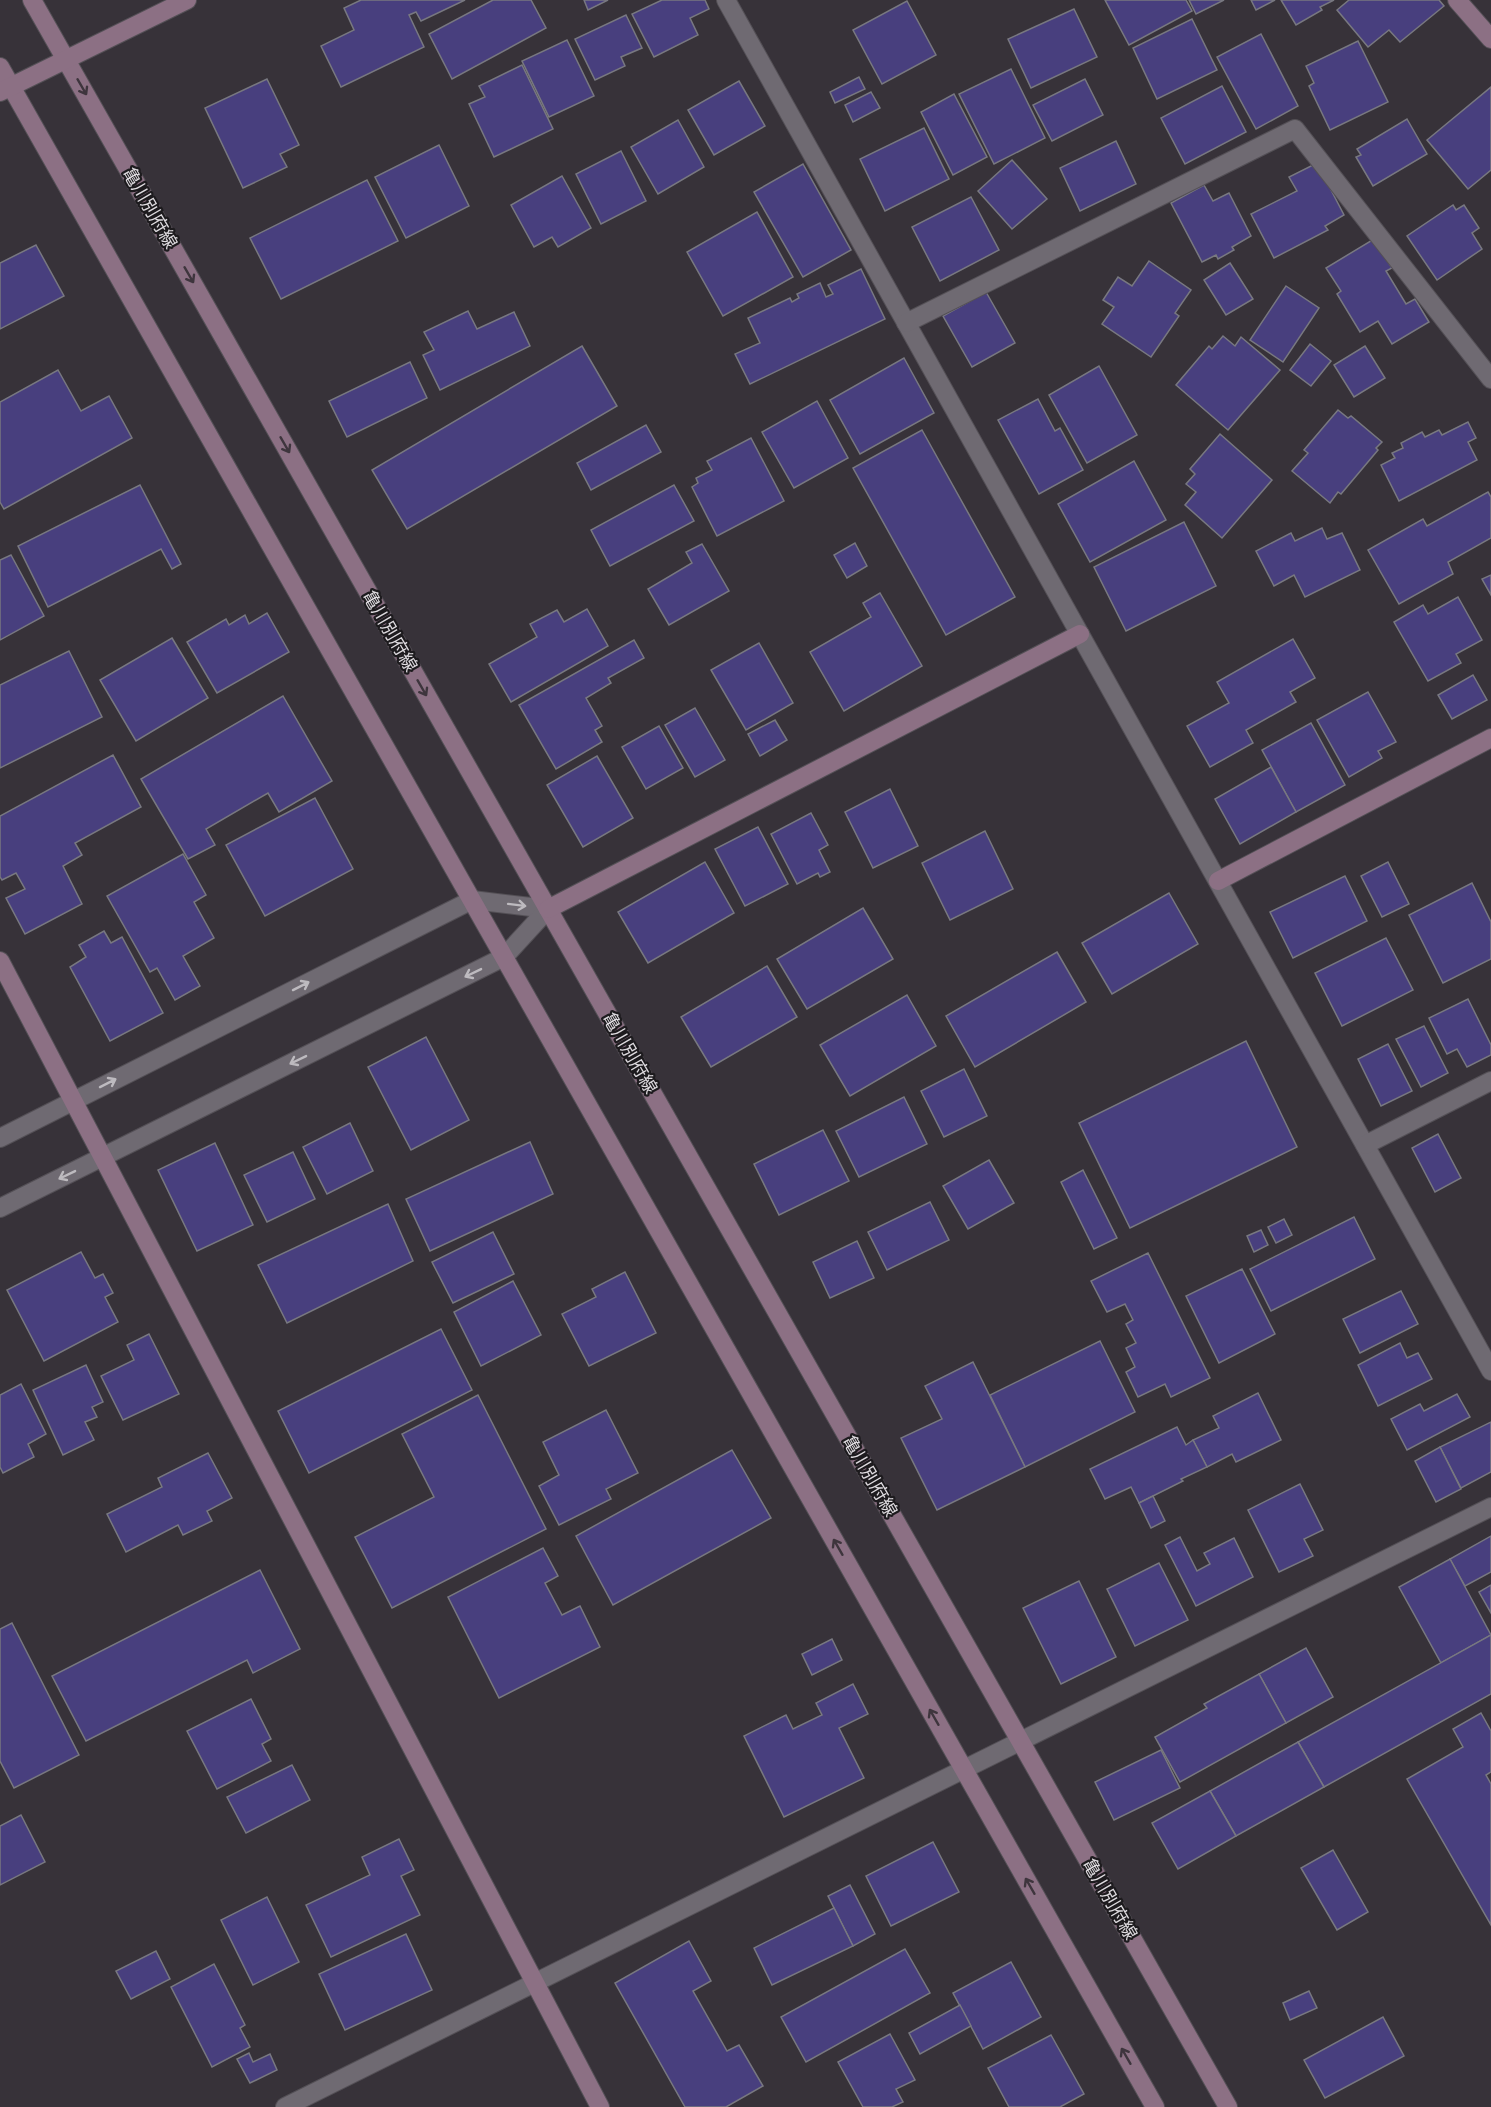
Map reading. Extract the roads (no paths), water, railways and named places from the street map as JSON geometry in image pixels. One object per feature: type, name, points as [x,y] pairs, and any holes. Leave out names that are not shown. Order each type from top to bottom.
[{"type":"main road","name":"亀川別府線","points":[[32,0],[1228,2107]]},
{"type":"main road","points":[[6,90],[187,0]]},
{"type":"main road","points":[[1457,0],[1491,39]]},
{"type":"main road","points":[[0,67],[6,90],[472,900],[1155,2107]]},
{"type":"main road","points":[[548,909],[1080,634]]},
{"type":"main road","points":[[1218,881],[1491,738]]},
{"type":"main road","points":[[0,961],[600,2107]]},
{"type":"street","points":[[726,0],[1491,1371]]},
{"type":"street","points":[[906,322],[1295,129],[1491,379]]},
{"type":"street","points":[[0,1138],[472,900],[548,909]]},
{"type":"street","points":[[0,1208],[504,957],[548,909]]},
{"type":"street","points":[[1365,1145],[1491,1081]]},
{"type":"street","points":[[285,2107],[1491,1507]]}]
